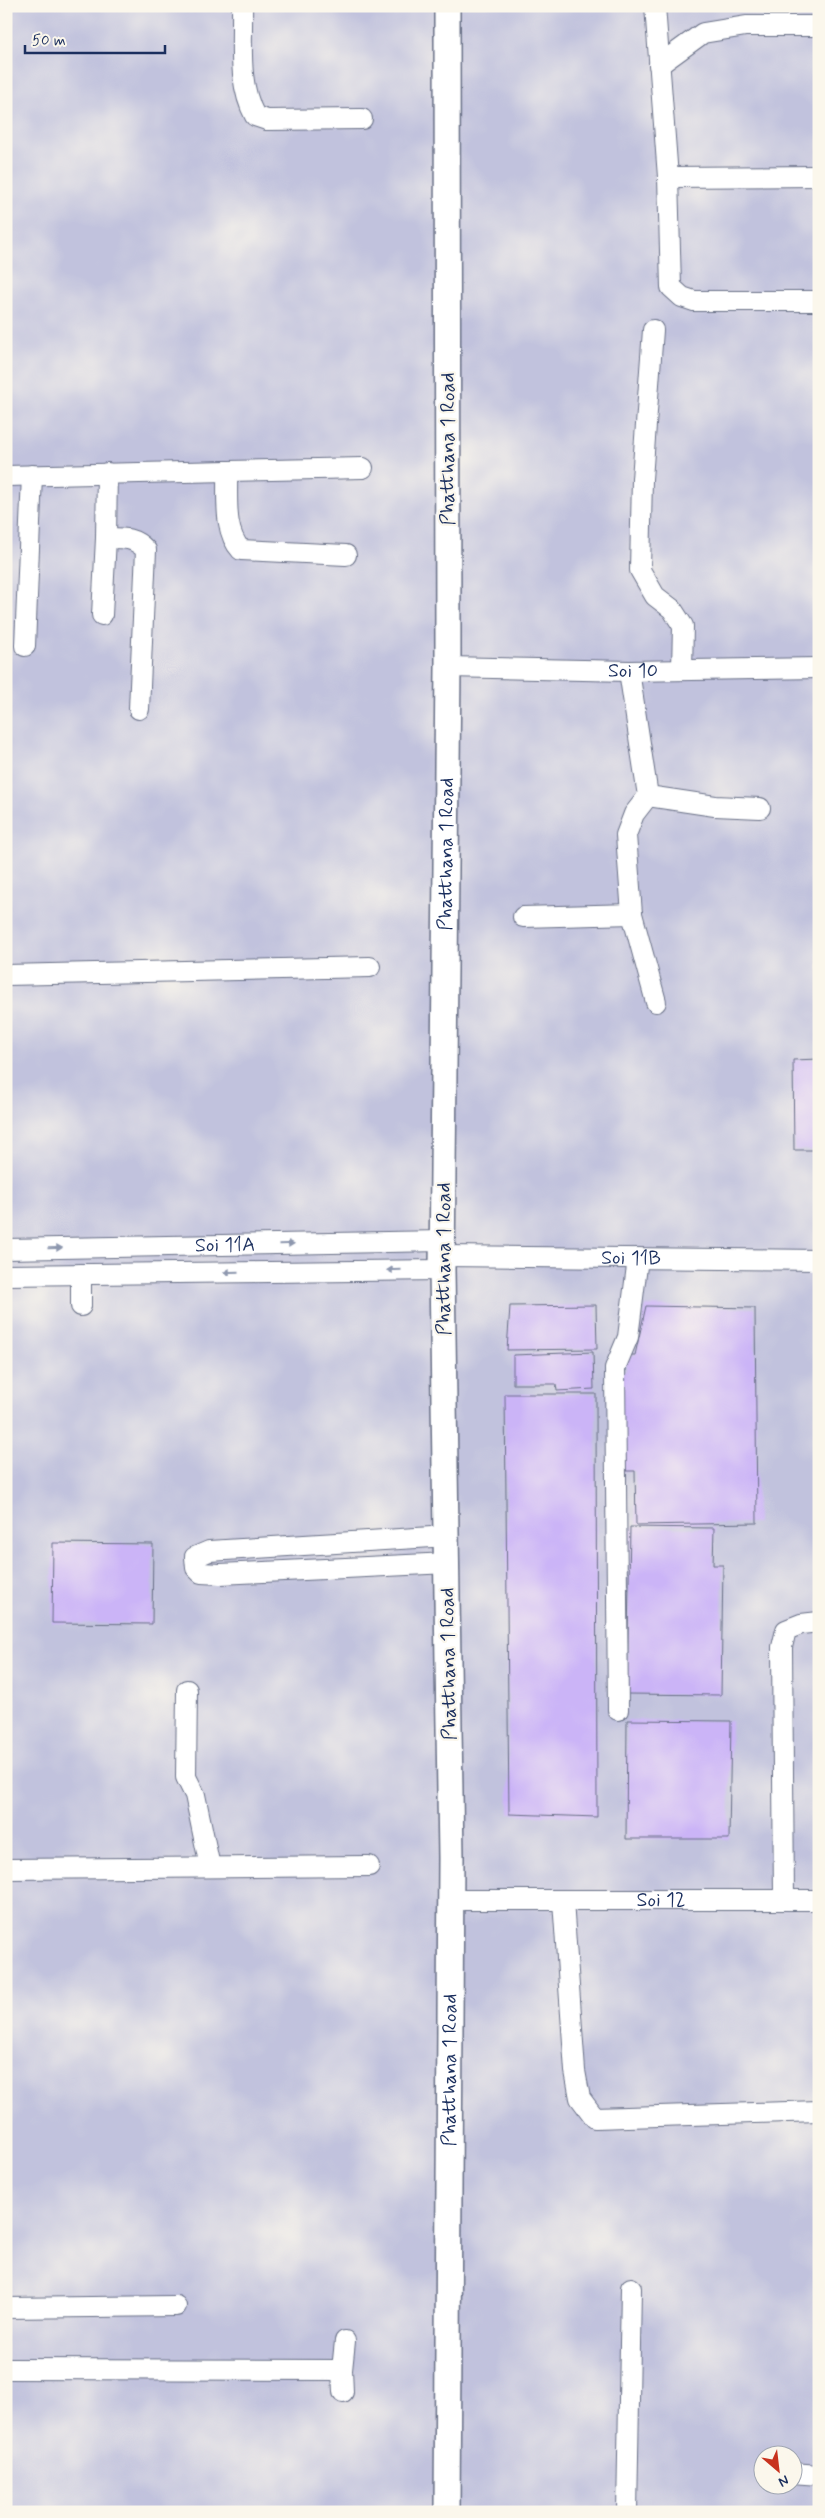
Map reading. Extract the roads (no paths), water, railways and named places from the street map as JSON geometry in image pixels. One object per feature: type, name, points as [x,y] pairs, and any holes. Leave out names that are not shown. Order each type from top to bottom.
[{"type":"main road","name":"Phatthana 1 Road","points":[[447,6],[448,667],[443,1256],[451,1848],[450,2349],[447,2512]]},
{"type":"street","points":[[242,6],[244,83],[247,101],[254,116],[267,120],[362,119]]},
{"type":"street","points":[[654,6],[668,177],[671,287],[682,297],[694,301],[819,301]]},
{"type":"street","points":[[659,65],[703,33],[746,26],[819,26]]},
{"type":"street","points":[[668,177],[819,176]]},
{"type":"street","points":[[653,330],[642,479],[640,570],[655,596],[672,609],[683,626],[682,670]]},
{"type":"street","points":[[6,476],[363,468]]},
{"type":"street","points":[[227,471],[229,525],[233,542],[242,550],[346,555]]},
{"type":"street","points":[[102,615],[106,538],[106,473]]},
{"type":"street","points":[[26,646],[32,475]]},
{"type":"street","points":[[106,538],[128,538],[139,542],[146,550],[139,709]]},
{"type":"street","name":"Soi 10","points":[[448,667],[629,671],[819,668]]},
{"type":"street","points":[[629,671],[648,796],[634,814],[626,835],[632,914],[656,1002]]},
{"type":"street","points":[[648,796],[715,806],[760,808]]},
{"type":"street","points":[[523,917],[632,914]]},
{"type":"street","points":[[6,975],[370,966]]},
{"type":"street","points":[[120,1247],[120,1273]]},
{"type":"street","name":"Soi 11A","points":[[6,1249],[120,1247],[443,1256]]},
{"type":"street","points":[[6,1275],[120,1273],[443,1256]]},
{"type":"street","name":"Soi 11B","points":[[443,1256],[819,1260]]},
{"type":"street","points":[[618,1710],[615,1368],[628,1337],[638,1258]]},
{"type":"street","points":[[81,1274],[81,1306]]},
{"type":"street","points":[[448,1536],[210,1551],[195,1557],[196,1568],[201,1573],[220,1574],[448,1563]]},
{"type":"street","points":[[784,1900],[782,1647],[786,1630],[801,1624],[819,1622]]},
{"type":"street","points":[[187,1690],[186,1777],[195,1796],[210,1867]]},
{"type":"street","points":[[6,1869],[369,1866]]},
{"type":"street","name":"Soi 12","points":[[450,1900],[819,1900]]},
{"type":"street","points":[[562,1901],[575,2072],[580,2098],[596,2118],[819,2111]]},
{"type":"street","points":[[627,2512],[631,2288]]},
{"type":"street","points":[[6,2308],[176,2306]]},
{"type":"street","points":[[343,2392],[342,2370],[345,2341]]},
{"type":"street","points":[[6,2369],[342,2370]]},
{"type":"street","points":[[802,2474],[819,2475]]}]
